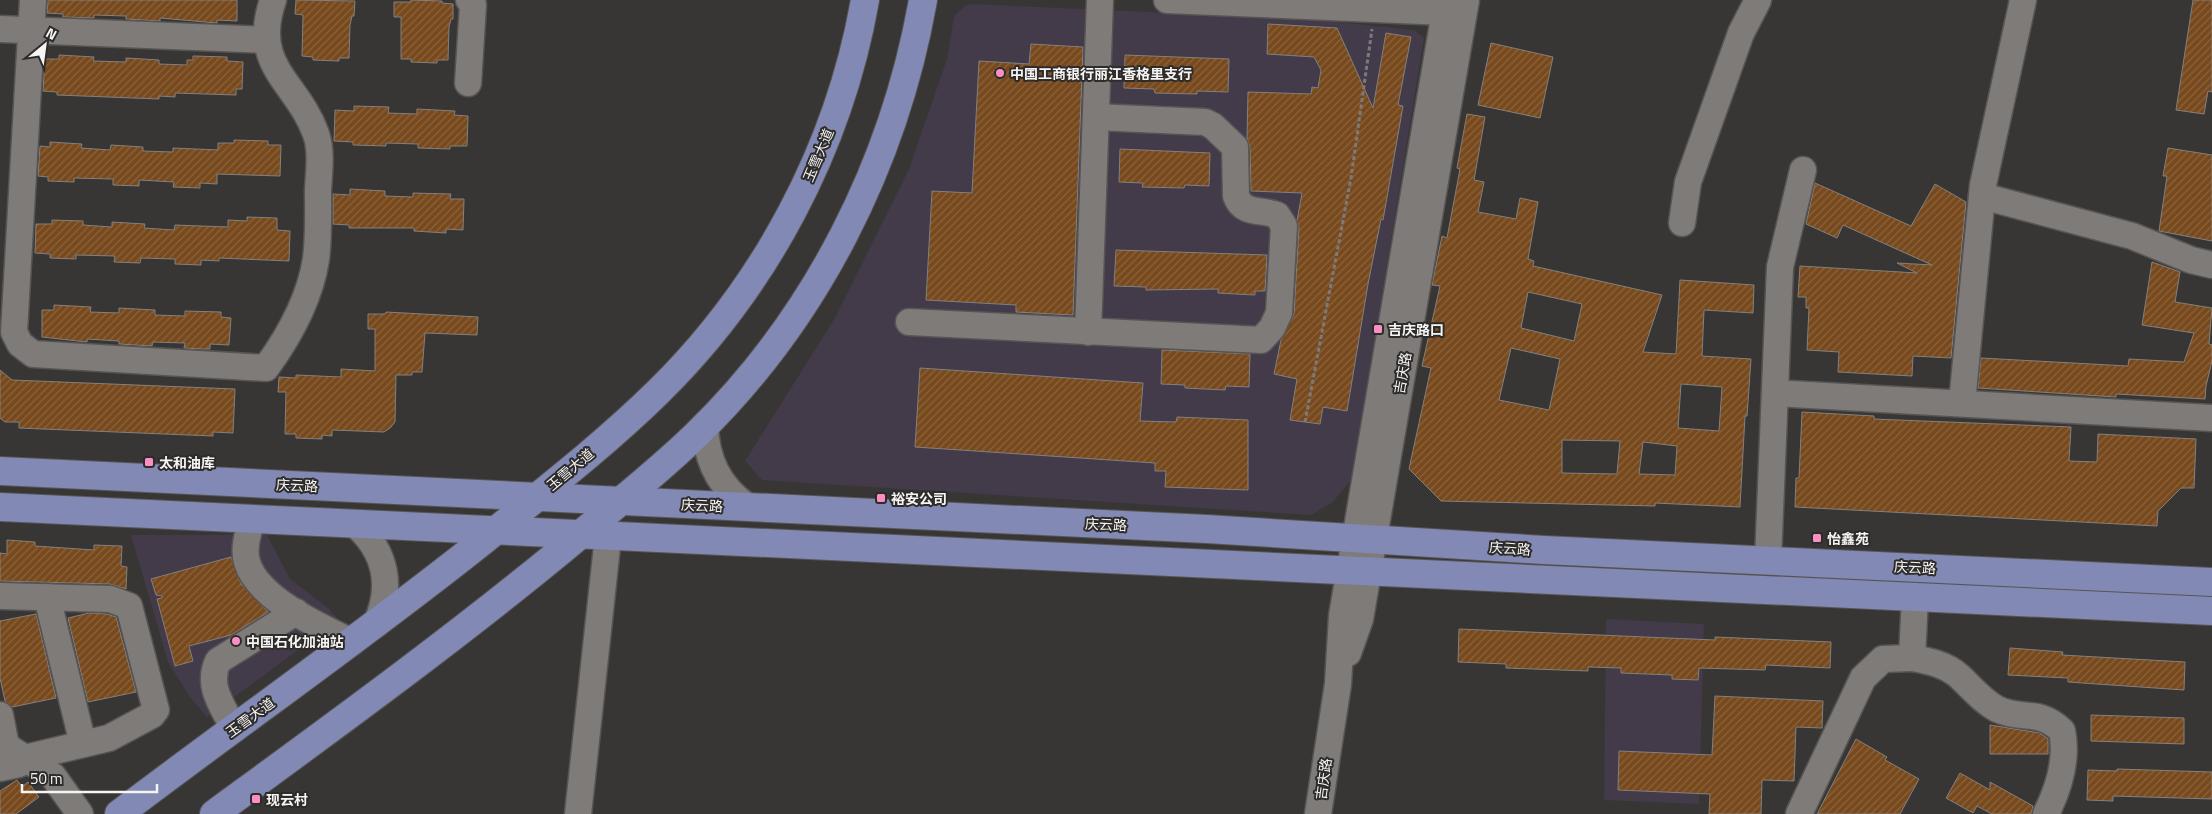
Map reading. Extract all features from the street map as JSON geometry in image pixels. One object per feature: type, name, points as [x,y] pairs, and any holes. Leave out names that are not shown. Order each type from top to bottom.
[{"type":"main road","name":"玉雪大道","points":[[119,814],[376,624],[494,532],[629,420],[659,392],[707,339],[744,290],[788,220],[821,150],[845,81],[865,0]]},
{"type":"main road","points":[[214,814],[444,645],[578,536],[666,462],[706,424],[772,349],[838,247],[865,190],[887,135],[910,60],[922,0]]},
{"type":"main road","name":"庆云路","points":[[0,471],[748,507],[2212,582]]},
{"type":"main road","points":[[0,507],[578,536],[2212,611]]},
{"type":"street","points":[[33,0],[14,332],[20,344],[33,354],[266,368],[289,333],[311,282],[316,258],[319,148],[312,124],[272,61],[267,40],[268,16],[274,0]]},
{"type":"street","points":[[468,84],[473,5],[469,0]]},
{"type":"street","points":[[1088,332],[1100,0]]},
{"type":"street","points":[[1167,0],[1375,9],[1453,4]]},
{"type":"street","points":[[1682,223],[1688,182],[1741,33],[1758,0]]},
{"type":"street","points":[[1962,404],[1982,196],[2023,0]]},
{"type":"street","name":"吉庆路","points":[[1318,814],[1338,684],[1342,616],[1359,572],[1453,4]]},
{"type":"street","points":[[0,29],[267,40]]},
{"type":"street","points":[[909,322],[1261,340],[1272,328],[1279,313],[1284,226],[1277,215],[1245,209],[1238,203],[1236,196],[1235,148],[1213,126],[1205,122],[1096,117]]},
{"type":"street","points":[[1768,560],[1780,267],[1802,170]]},
{"type":"street","points":[[1982,196],[2132,236],[2191,260],[2212,265]]},
{"type":"street","points":[[1775,393],[2212,418]]},
{"type":"street","points":[[706,424],[707,446],[712,466],[727,490],[748,507]]},
{"type":"street","points":[[252,520],[246,540],[246,560],[254,578],[296,612],[318,626],[352,642]]},
{"type":"street","points":[[356,525],[376,548],[386,576],[384,601],[376,624]]},
{"type":"street","points":[[578,814],[608,537]]},
{"type":"street","points":[[0,596],[116,600],[129,606],[156,710],[152,715],[109,738],[25,758],[19,764],[0,768]]},
{"type":"street","points":[[47,597],[83,744]]},
{"type":"street","points":[[1912,658],[1915,597]]},
{"type":"street","points":[[234,729],[212,685],[214,671],[218,662],[296,612]]},
{"type":"street","points":[[1799,814],[1862,678],[1883,659],[1912,658],[1935,662],[1947,668],[1979,697],[1996,708],[2008,713],[2044,717],[2062,731],[2065,743],[2062,770],[2046,814]]},
{"type":"street","points":[[0,715],[6,746],[53,776],[80,814]]},
{"type":"path","points":[[1305,422],[1351,178],[1375,9]]},
{"type":"shaded area","points":[[966,5],[1319,20],[1414,30],[1424,38],[1357,448],[1350,481],[1333,502],[1311,515],[762,480],[745,461],[835,318],[909,169],[947,59],[954,16]]},
{"type":"shaded area","name":"中国石化加油站","points":[[131,535],[267,535],[290,579],[328,608],[339,620],[207,717],[190,697],[168,662]]},
{"type":"shaded area","points":[[1606,619],[1704,624],[1699,804],[1604,800]]},
{"type":"building","points":[[48,0],[237,0],[237,21],[217,20],[217,23],[160,18],[160,21],[126,19],[126,16],[94,15],[94,18],[63,17],[63,14],[47,13]]},
{"type":"building","points":[[296,0],[355,1],[354,16],[352,16],[350,25],[349,58],[339,58],[339,61],[313,60],[313,57],[302,56],[303,15],[295,14]]},
{"type":"building","points":[[411,0],[442,1],[442,3],[453,4],[453,19],[451,19],[449,27],[448,60],[437,60],[437,63],[411,62],[411,59],[401,59],[401,17],[394,17],[394,2],[411,2]]},
{"type":"building","points":[[2193,0],[2212,0],[2212,92],[2208,91],[2204,114],[2176,110]]},
{"type":"building","points":[[1268,24],[1337,28],[1373,108],[1386,33],[1411,37],[1398,105],[1403,106],[1383,220],[1381,219],[1368,284],[1347,411],[1323,407],[1320,424],[1290,420],[1297,379],[1274,374],[1281,340],[1294,314],[1299,227],[1297,221],[1302,193],[1251,191],[1250,147],[1247,138],[1248,92],[1311,94],[1312,87],[1318,88],[1321,70],[1314,57],[1267,54]]},
{"type":"building","points":[[1491,43],[1553,57],[1540,118],[1478,105]]},
{"type":"building","points":[[1031,44],[1083,47],[1073,315],[1016,312],[1016,305],[926,300],[932,191],[972,193],[979,61],[1029,64]]},
{"type":"building","points":[[59,55],[94,57],[93,61],[126,62],[126,58],[159,60],[159,64],[187,65],[187,60],[193,60],[193,56],[227,57],[227,61],[243,62],[242,89],[236,89],[236,95],[175,93],[175,97],[159,96],[159,99],[57,95],[57,92],[43,91],[45,59],[59,59]]},
{"type":"building","points":[[1125,55],[1229,59],[1228,92],[1197,91],[1197,94],[1155,93],[1154,89],[1124,88]]},
{"type":"building","points":[[354,106],[389,107],[388,113],[417,114],[417,109],[455,111],[454,115],[468,116],[467,146],[450,146],[450,149],[418,148],[418,144],[386,143],[386,146],[353,145],[353,142],[334,141],[335,110],[354,111]]},
{"type":"building","points":[[1467,114],[1485,117],[1474,180],[1484,182],[1478,212],[1516,219],[1520,198],[1538,202],[1528,259],[1534,261],[1533,266],[1662,295],[1643,352],[1676,354],[1680,280],[1754,285],[1753,313],[1704,310],[1702,356],[1751,359],[1747,416],[1745,416],[1740,507],[1655,503],[1655,506],[1441,501],[1409,469],[1431,368],[1422,366],[1440,286],[1432,285],[1442,236],[1447,238],[1460,169],[1457,168]],"holes":[[[1528,292],[1582,304],[1574,341],[1521,328]],[[1511,348],[1560,359],[1549,410],[1499,400]],[[1681,384],[1722,387],[1719,431],[1678,428]],[[1562,440],[1620,441],[1617,474],[1562,473]],[[1643,442],[1677,446],[1675,475],[1639,474]]]},
{"type":"building","points":[[234,140],[268,141],[268,145],[281,145],[280,176],[217,174],[217,184],[200,183],[200,188],[173,187],[174,182],[139,180],[139,186],[113,185],[113,179],[74,178],[74,182],[48,181],[48,177],[38,176],[40,146],[50,147],[50,142],[82,144],[81,148],[110,150],[111,145],[143,147],[143,151],[173,152],[173,148],[218,150],[218,143],[234,143]]},
{"type":"building","points":[[2168,148],[2212,155],[2212,241],[2159,231],[2167,176],[2163,176]]},
{"type":"building","points":[[1120,149],[1210,153],[1209,186],[1185,185],[1184,188],[1142,187],[1143,183],[1119,182]]},
{"type":"building","points":[[1815,183],[1911,226],[1935,184],[1966,202],[1951,358],[1913,356],[1912,376],[1838,372],[1839,352],[1807,350],[1809,308],[1806,308],[1806,297],[1798,297],[1800,266],[1917,273],[1897,263],[1932,265],[1843,225],[1837,238],[1806,224]]},
{"type":"building","points":[[350,189],[385,191],[385,196],[413,197],[413,193],[451,194],[450,199],[464,199],[463,230],[446,229],[446,233],[414,231],[414,228],[349,228],[349,225],[333,224],[333,194],[350,195]]},
{"type":"building","points":[[247,217],[277,218],[277,230],[290,231],[289,261],[219,258],[219,261],[201,260],[201,265],[175,264],[175,259],[141,258],[140,263],[114,262],[115,256],[76,255],[76,259],[50,258],[50,254],[35,253],[36,224],[52,224],[52,220],[83,221],[83,225],[112,227],[112,222],[145,224],[144,228],[174,230],[175,225],[228,227],[228,220],[247,221]]},
{"type":"building","points":[[1116,250],[1267,255],[1265,291],[1255,291],[1255,295],[1218,293],[1218,289],[1146,290],[1146,287],[1114,286]]},
{"type":"building","points":[[2152,262],[2180,272],[2175,302],[2212,308],[2209,344],[2212,345],[2212,361],[2205,399],[2116,394],[2116,397],[1978,388],[1981,358],[2128,366],[2129,359],[2184,362],[2194,333],[2142,325]]},
{"type":"building","points":[[54,305],[91,307],[90,312],[119,313],[119,308],[155,310],[155,315],[185,316],[185,311],[221,312],[221,317],[231,318],[229,345],[210,344],[210,349],[201,349],[184,348],[185,343],[153,342],[152,346],[119,344],[119,341],[87,339],[87,342],[42,337],[42,310],[54,310]]},
{"type":"building","points":[[386,312],[478,317],[477,335],[425,333],[422,372],[412,372],[412,375],[396,375],[395,422],[384,432],[332,430],[332,436],[322,435],[322,439],[296,438],[296,434],[285,434],[286,392],[278,392],[279,377],[296,378],[296,375],[341,377],[341,369],[375,371],[375,329],[368,329],[368,314],[385,314]]},
{"type":"building","points":[[1162,350],[1250,354],[1249,387],[1226,386],[1225,390],[1185,388],[1185,385],[1161,384]]},
{"type":"building","points":[[920,368],[1143,383],[1140,421],[1176,422],[1177,417],[1248,420],[1248,490],[1165,487],[1166,471],[1155,471],[1155,463],[915,447]]},
{"type":"building","points":[[0,370],[12,380],[235,389],[233,433],[213,432],[213,436],[19,428],[19,422],[5,422],[0,418]]},
{"type":"building","points":[[1802,412],[1874,416],[1874,419],[2071,427],[2069,461],[2097,462],[2098,434],[2196,439],[2194,488],[2181,488],[2158,511],[2157,526],[1795,507],[1796,478],[1799,478]]},
{"type":"building","points":[[7,540],[35,542],[35,546],[94,550],[94,545],[122,546],[121,566],[127,567],[126,589],[110,584],[0,581],[0,553],[7,554]]},
{"type":"building","points":[[231,557],[241,584],[268,612],[231,635],[189,646],[193,661],[175,666],[157,599],[162,598],[162,596],[156,595],[151,579]]},
{"type":"building","points":[[89,613],[107,614],[116,617],[136,692],[88,702],[68,618]]},
{"type":"building","points":[[36,614],[56,698],[12,707],[5,701],[0,678],[0,621]]},
{"type":"building","points":[[1459,629],[1715,640],[1715,637],[1831,642],[1830,668],[1766,665],[1765,670],[1699,668],[1698,680],[1672,679],[1672,675],[1621,673],[1621,668],[1588,667],[1588,671],[1506,668],[1506,664],[1458,662]]},
{"type":"building","points":[[2010,648],[2063,652],[2062,655],[2185,662],[2184,690],[2068,682],[2068,678],[2008,675]]},
{"type":"building","points":[[1715,696],[1823,701],[1822,728],[1796,727],[1794,781],[1762,780],[1761,814],[1709,814],[1710,794],[1618,790],[1619,751],[1712,755]]},
{"type":"building","points":[[2091,715],[2184,718],[2184,744],[2091,741]]},
{"type":"building","points":[[1990,725],[2040,733],[2048,739],[2048,754],[1990,754]]},
{"type":"building","points":[[1856,739],[1887,757],[1885,760],[1919,779],[1900,814],[1817,814]]},
{"type":"building","points":[[2117,769],[2212,772],[2212,799],[2113,796],[2113,801],[2087,800],[2088,770],[2117,771]]},
{"type":"building","points":[[1960,773],[1990,790],[1990,782],[2033,806],[2031,814],[1992,814],[1977,806],[1973,813],[1946,798]]},
{"type":"building","points":[[17,780],[22,787],[28,782],[39,797],[16,814],[0,814],[0,791]]},
{"type":"place","name":"中国工商银行丽江香格里支行","points":[[1000,73]]},
{"type":"place","name":"吉庆路口","points":[[1378,329]]},
{"type":"place","name":"太和油库","points":[[149,462]]},
{"type":"place","name":"裕安公司","points":[[881,498]]},
{"type":"place","name":"怡鑫苑","points":[[1817,538]]},
{"type":"place","name":"中国石化加油站","points":[[236,641]]},
{"type":"place","name":"现云村","points":[[256,799]]}]
